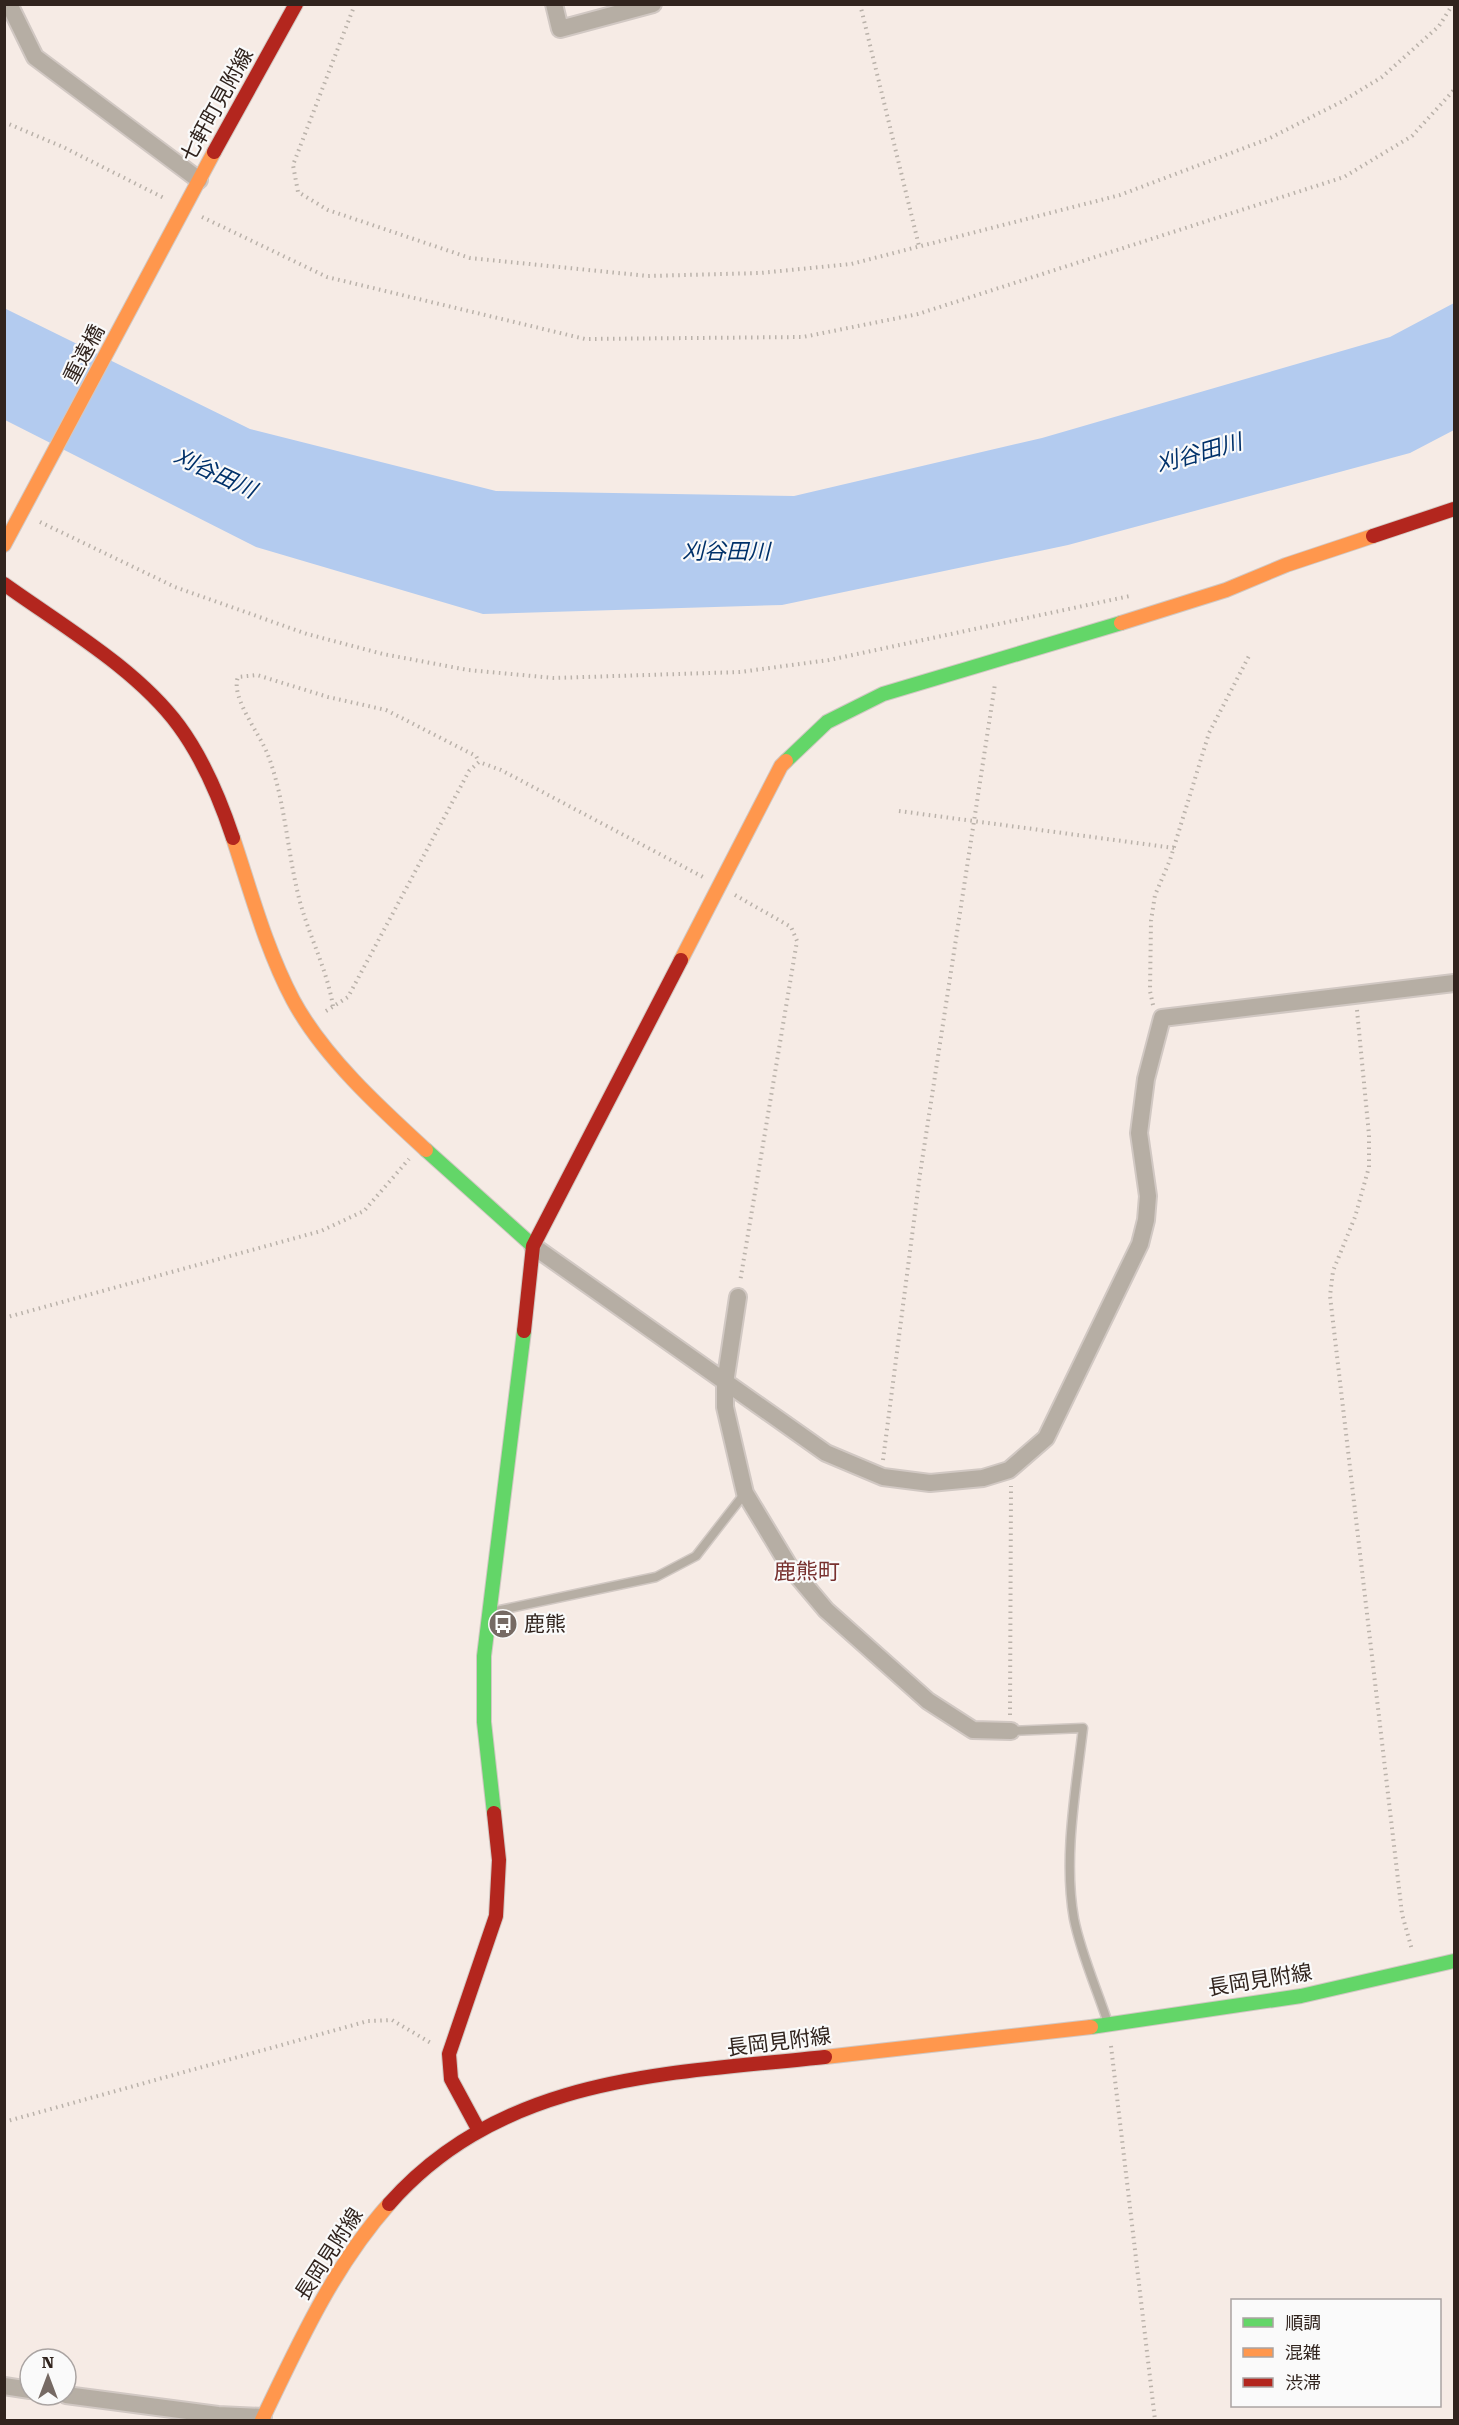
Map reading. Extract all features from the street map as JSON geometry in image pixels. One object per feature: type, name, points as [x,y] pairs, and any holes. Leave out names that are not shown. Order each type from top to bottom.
[{"type":"street","name":"七軒町見附線","points":[[176,226],[296,4]]},
{"type":"street","points":[[554,4],[560,29],[653,4]]},
{"type":"street","points":[[8,5],[35,57],[199,180]]},
{"type":"street","name":"重遠橋","points":[[4,546],[176,226]]},
{"type":"street","points":[[478,2129],[451,2079],[449,2054],[496,1916],[499,1860],[484,1722],[484,1656],[533,1246],[781,766],[827,722],[883,694],[997,662],[1226,590],[1286,565],[1455,509]]},
{"type":"street","points":[[4,584],[123,671],[149,693],[179,726],[217,791],[271,952],[294,1002],[334,1059],[421,1145],[533,1246],[826,1453],[883,1477],[930,1483],[984,1478],[1009,1470],[1046,1438],[1140,1244],[1146,1220],[1148,1196],[1139,1133],[1146,1079],[1162,1018],[1455,983]]},
{"type":"street","points":[[738,1297],[725,1383],[725,1407],[745,1493],[789,1566],[833,1617],[928,1701],[972,1730],[1011,1731]]},
{"type":"street","name":"長岡見附線","points":[[263,2419],[298,2341],[368,2229],[402,2188],[478,2129],[530,2107],[630,2080],[1109,2024],[1258,2003],[1417,1971],[1455,1961]]},
{"type":"street","points":[[78,2397],[263,2419]]},
{"type":"lane","points":[[490,1612],[656,1577],[696,1556],[745,1493]]},
{"type":"lane","points":[[1011,1731],[1083,1728],[1072,1835],[1071,1899],[1075,1922],[1109,2024]]},
{"type":"path","points":[[355,4],[293,165],[298,192],[328,210],[470,258],[579,271],[648,276],[760,273],[852,264],[1120,195],[1268,138],[1341,102],[1382,77],[1439,26],[1452,4]]},
{"type":"path","points":[[860,4],[919,246]]},
{"type":"path","points":[[4,122],[63,147],[327,277],[585,339],[804,337],[918,314],[1344,177],[1412,136],[1455,90]]},
{"type":"path","points":[[40,522],[175,587],[307,634],[383,654],[468,670],[554,678],[740,672],[829,660],[1133,595]]},
{"type":"path","points":[[1162,1018],[1154,1007],[1150,991],[1151,921],[1155,895],[1174,848],[1209,733],[1250,654]]},
{"type":"path","points":[[883,1477],[920,1174],[997,662]]},
{"type":"path","points":[[333,1006],[329,980],[300,902],[280,794],[267,754],[237,696],[235,685],[238,677],[257,675],[328,698],[386,710],[476,756],[480,762],[501,770],[719,886],[791,927],[797,941],[738,1297]]},
{"type":"path","points":[[308,1023],[348,997],[469,771],[480,762]]},
{"type":"path","points":[[900,811],[1174,848]]},
{"type":"path","points":[[1356,995],[1369,1135],[1369,1167],[1355,1217],[1333,1271],[1330,1296],[1402,1914],[1417,1971]]},
{"type":"path","points":[[4,1318],[321,1231],[364,1211],[421,1145]]},
{"type":"path","points":[[1009,1470],[1013,1499],[1011,1731]]},
{"type":"path","points":[[4,2122],[368,2021],[392,2020],[449,2054]]},
{"type":"path","points":[[1109,2024],[1155,2421]]},
{"type":"water","name":"刈谷田川","points":[[1454,303],[1454,430],[1410,453],[1068,545],[782,605],[483,614],[256,547],[5,420],[4,308],[250,429],[496,491],[794,496],[1042,438],[1390,337]]},
{"type":"traffic: fast","points":[[786,761],[827,722],[883,694],[1121,623]]},
{"type":"traffic: fast","points":[[426,1150],[533,1246]]},
{"type":"traffic: fast","points":[[494,1813],[484,1722],[484,1656],[524,1331]]},
{"type":"traffic: fast","points":[[1091,2027],[1301,1996],[1454,1961]]},
{"type":"traffic: slow","points":[[4,545],[214,152]]},
{"type":"traffic: slow","points":[[1121,623],[1226,590],[1286,565],[1373,536]]},
{"type":"traffic: slow","points":[[681,960],[781,766],[786,761]]},
{"type":"traffic: slow","points":[[233,838],[275,961],[305,1021],[336,1061],[390,1117],[426,1150]]},
{"type":"traffic: slow","points":[[825,2057],[1091,2027]]},
{"type":"traffic: slow","points":[[262,2420],[303,2335],[334,2280],[369,2228],[389,2204]]},
{"type":"traffic: jam","points":[[214,152],[296,4]]},
{"type":"traffic: jam","points":[[1373,536],[1454,509]]},
{"type":"traffic: jam","points":[[4,584],[97,649],[162,705],[188,739],[204,766],[233,838]]},
{"type":"traffic: jam","points":[[524,1331],[533,1246],[681,960]]},
{"type":"traffic: jam","points":[[478,2129],[451,2079],[449,2054],[496,1916],[499,1860],[494,1813]]},
{"type":"traffic: jam","points":[[389,2204],[434,2161],[483,2129],[535,2105],[590,2088],[647,2077],[825,2057]]},
{"type":"place","name":"鹿熊","points":[[503,1624]]},
{"type":"district","name":"鹿熊町","points":[[807,1571]]}]
